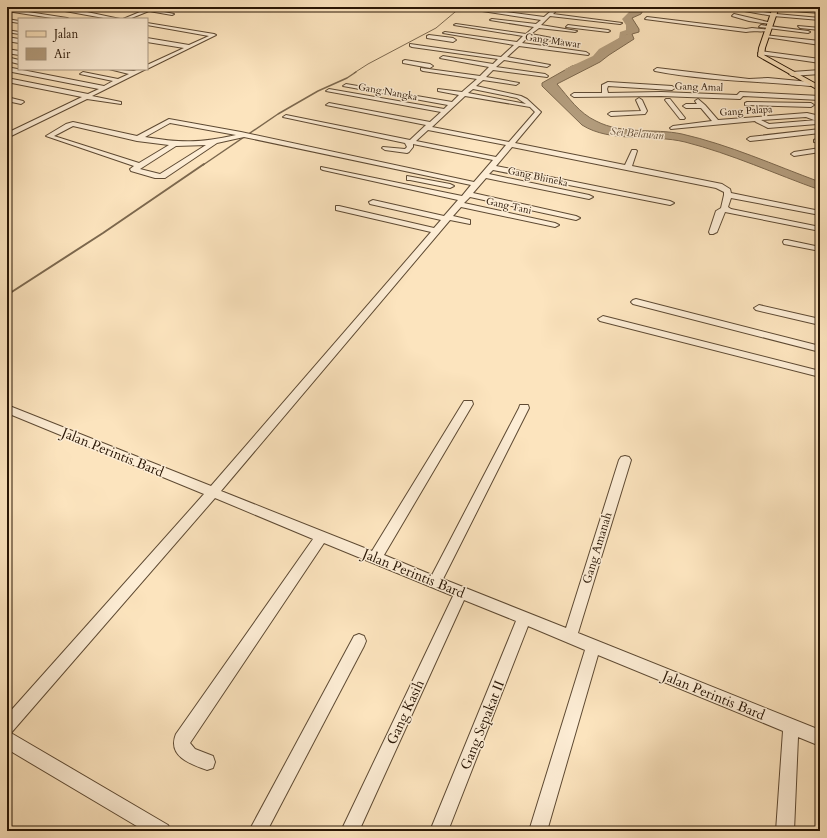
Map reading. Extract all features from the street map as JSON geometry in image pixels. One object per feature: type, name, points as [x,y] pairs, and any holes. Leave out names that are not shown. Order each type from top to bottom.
[{"type":"main road","points":[[771,21],[763,57],[792,74],[809,81],[820,89]]},
{"type":"street","points":[[8,11],[19,7]]},
{"type":"street","points":[[45,7],[112,18]]},
{"type":"street","points":[[80,13],[97,7]]},
{"type":"street","points":[[128,18],[156,7]]},
{"type":"street","points":[[536,7],[546,18]]},
{"type":"street","points":[[724,7],[808,32]]},
{"type":"street","points":[[804,7],[820,9]]},
{"type":"street","points":[[469,8],[546,18],[608,31]]},
{"type":"street","points":[[148,10],[172,14]]},
{"type":"street","points":[[530,10],[575,31]]},
{"type":"street","points":[[8,11],[60,18]]},
{"type":"street","points":[[744,24],[771,21],[820,12]]},
{"type":"street","points":[[138,14],[159,17]]},
{"type":"street","points":[[734,15],[749,20],[803,23]]},
{"type":"street","points":[[499,16],[620,23]]},
{"type":"street","points":[[492,20],[546,18]]},
{"type":"street","points":[[508,26],[546,18]]},
{"type":"street","points":[[409,142],[429,126],[546,18]]},
{"type":"street","points":[[647,18],[748,31],[771,21],[820,20]]},
{"type":"street","points":[[7,20],[18,22]]},
{"type":"street","points":[[771,21],[820,29]]},
{"type":"street","points":[[771,21],[820,38]]},
{"type":"street","points":[[771,21],[820,43]]},
{"type":"street","points":[[148,24],[214,35],[148,67]]},
{"type":"street","points":[[456,25],[559,40]]},
{"type":"street","points":[[7,31],[18,33]]},
{"type":"street","points":[[445,33],[579,49]]},
{"type":"street","points":[[430,37],[556,55]]},
{"type":"street","points":[[7,39],[18,41]]},
{"type":"street","points":[[148,40],[190,47]]},
{"type":"street","name":"Gang Mawar","points":[[519,43],[586,54]]},
{"type":"street","points":[[148,44],[184,50]]},
{"type":"street","points":[[412,45],[547,65]]},
{"type":"street","points":[[765,49],[820,60]]},
{"type":"street","points":[[7,51],[18,53]]},
{"type":"street","points":[[443,58],[545,76]]},
{"type":"street","points":[[7,59],[18,62]]},
{"type":"street","points":[[7,68],[18,62]]},
{"type":"street","points":[[405,62],[486,73]]},
{"type":"street","points":[[7,68],[104,88]]},
{"type":"street","points":[[423,69],[516,83]]},
{"type":"street","points":[[118,70],[135,73]]},
{"type":"street","points":[[7,136],[141,70]]},
{"type":"street","points":[[657,70],[749,81],[809,81]]},
{"type":"street","points":[[792,74],[820,72]]},
{"type":"street","points":[[83,74],[120,81]]},
{"type":"street","points":[[7,80],[119,103]]},
{"type":"street","points":[[606,95],[604,90],[605,85],[608,84],[731,91],[752,109]]},
{"type":"street","points":[[346,86],[453,104]]},
{"type":"street","points":[[7,727],[213,492],[538,112],[519,97],[472,87]]},
{"type":"street","points":[[440,90],[533,107]]},
{"type":"street","name":"Gang Nangka","points":[[328,91],[445,111]]},
{"type":"street","name":"Gang Amal","points":[[574,95],[661,94],[742,99],[820,98]]},
{"type":"street","points":[[586,95],[592,101],[698,101],[742,99],[820,105]]},
{"type":"street","points":[[7,99],[21,102]]},
{"type":"street","points":[[611,114],[643,113],[644,111],[639,100]]},
{"type":"street","points":[[668,100],[682,118]]},
{"type":"street","points":[[698,101],[716,122]]},
{"type":"street","points":[[329,105],[509,145],[628,166],[714,184],[724,188],[727,191],[728,195],[724,207],[725,210]]},
{"type":"street","points":[[686,106],[703,106]]},
{"type":"street","points":[[286,117],[409,142],[493,163],[670,203]]},
{"type":"street","points":[[42,119],[68,125],[76,124],[140,139],[175,144],[199,144],[247,136]]},
{"type":"street","name":"Gang Palapa","points":[[673,128],[716,122],[756,120],[763,125],[768,126],[818,120]]},
{"type":"street","points":[[140,139],[169,121],[247,136],[468,193],[576,218]]},
{"type":"street","points":[[68,125],[49,136],[139,165]]},
{"type":"street","points":[[750,139],[820,131]]},
{"type":"street","points":[[140,139],[166,148]]},
{"type":"street","points":[[175,144],[134,168],[155,176],[162,176],[214,142]]},
{"type":"street","points":[[384,148],[407,151],[410,148],[409,142]]},
{"type":"street","points":[[794,154],[820,150]]},
{"type":"street","points":[[628,166],[634,151]]},
{"type":"street","points":[[323,168],[468,193],[557,206]]},
{"type":"street","name":"Gang Bhineka","points":[[483,175],[589,197]]},
{"type":"street","points":[[410,178],[468,193]]},
{"type":"street","name":"Gang Tani","points":[[468,193],[555,225]]},
{"type":"street","points":[[714,232],[720,211],[725,210],[816,229],[817,213],[728,195]]},
{"type":"street","points":[[373,202],[467,222]]},
{"type":"street","points":[[339,208],[436,231]]},
{"type":"street","points":[[787,242],[820,249]]},
{"type":"street","points":[[636,302],[820,348]]},
{"type":"street","points":[[759,308],[820,322]]},
{"type":"street","points":[[603,319],[820,374]]},
{"type":"street","points":[[375,558],[468,404]]},
{"type":"street","points":[[435,582],[524,408]]},
{"type":"street","name":"Jalan Perintis Bard","points":[[7,409],[820,738]]},
{"type":"street","name":"Gang Amanah","points":[[570,637],[625,460]]},
{"type":"street","points":[[207,762],[199,759],[182,748],[180,744],[182,740],[322,536]]},
{"type":"street","name":"Gang Kasih","points":[[350,831],[461,593]]},
{"type":"street","name":"Gang Sepakat II","points":[[439,831],[524,618]]},
{"type":"street","points":[[258,831],[359,641]]},
{"type":"street","points":[[538,831],[594,646]]},
{"type":"street","points":[[785,831],[791,727]]},
{"type":"street","points":[[7,740],[162,831]]},
{"type":"water","name":"Sei Belawan","points":[[634,7],[643,7],[644,9],[641,14],[632,18],[639,29],[639,32],[632,34],[634,39],[600,62],[557,84],[584,114],[596,121],[617,128],[671,132],[717,144],[820,182],[820,190],[737,158],[685,142],[659,138],[618,136],[593,131],[582,125],[542,86],[542,83],[572,66],[594,60],[604,48],[632,31],[632,26],[627,19]]},
{"type":"waterway","points":[[354,73],[436,28],[461,7]]},
{"type":"waterway","name":"Sei Belawan","points":[[568,71],[596,58],[602,51],[622,39],[623,34],[630,31],[630,25],[625,19],[632,13],[633,7]]},
{"type":"waterway","points":[[203,165],[278,114],[318,91],[347,78],[356,72]]},
{"type":"waterway","points":[[7,295],[103,233],[204,164]]}]
